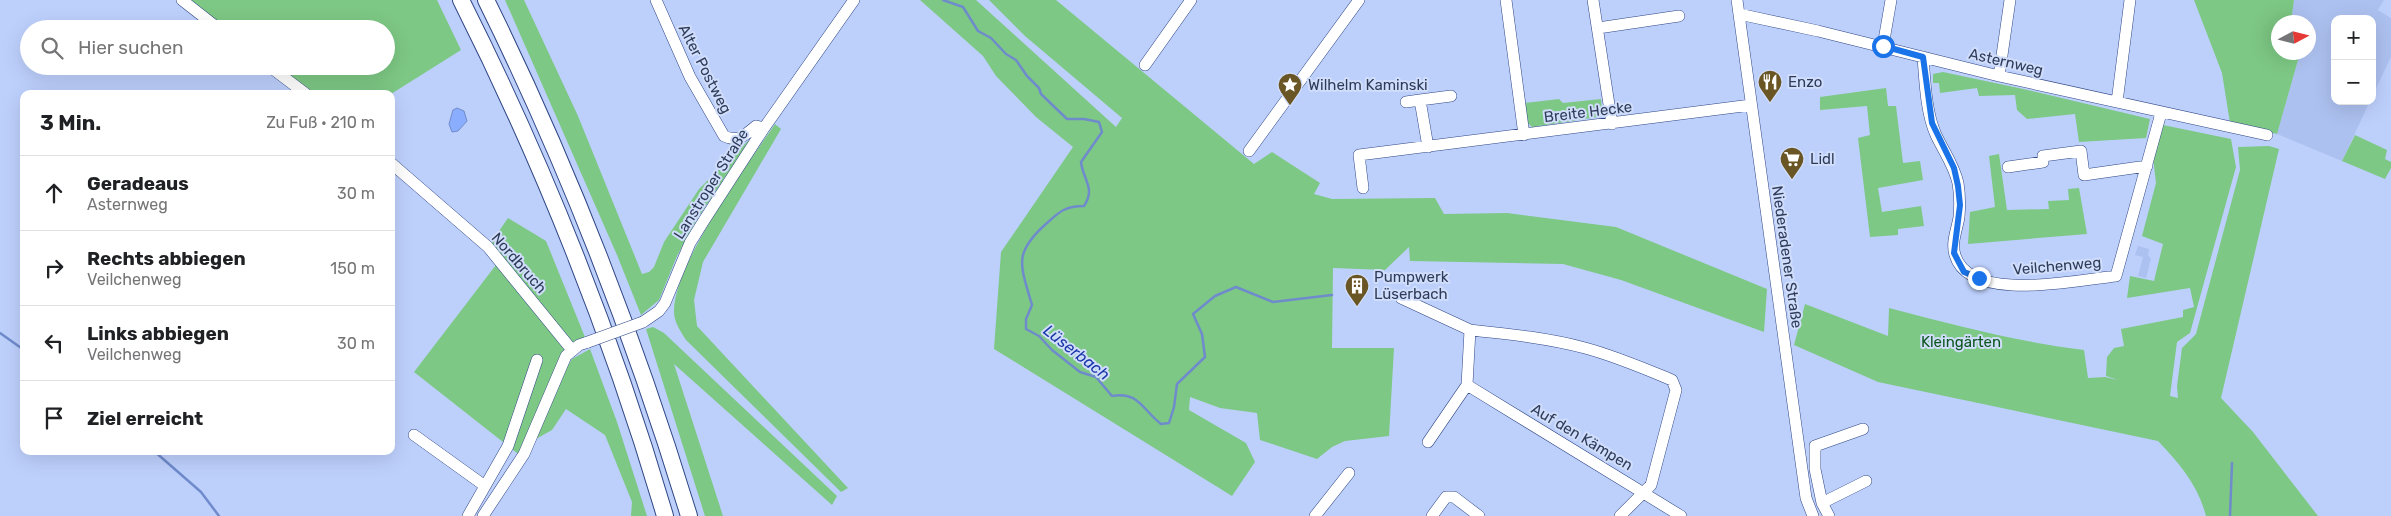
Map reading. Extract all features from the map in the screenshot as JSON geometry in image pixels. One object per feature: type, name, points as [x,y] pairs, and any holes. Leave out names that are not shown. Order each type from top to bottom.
[{"type":"highway","points":[[461,0],[523,132],[565,231],[618,373],[665,516]]},
{"type":"highway","points":[[486,0],[543,122],[606,272],[664,437],[689,516]]},
{"type":"street","points":[[182,0],[208,20]]},
{"type":"street","name":"Alter Postweg","points":[[656,0],[690,77],[724,136],[731,139],[741,138],[756,126],[764,128]]},
{"type":"street","name":"Lanstroper Straße","points":[[572,350],[588,342],[644,322],[660,311],[690,243],[764,128],[854,0]]},
{"type":"street","points":[[1145,65],[1191,0]]},
{"type":"street","points":[[1249,151],[1360,0]]},
{"type":"street","points":[[1506,0],[1524,135]]},
{"type":"street","points":[[1593,0],[1612,124]]},
{"type":"street","name":"Niederadener Straße","points":[[1737,0],[1806,498],[1813,516]]},
{"type":"street","points":[[1883,46],[1891,0]]},
{"type":"street","points":[[1999,76],[2010,0]]},
{"type":"street","points":[[2117,102],[2130,0]]},
{"type":"street","name":"Asternweg","points":[[1739,14],[1883,46],[1999,76],[2267,135]]},
{"type":"street","points":[[1598,28],[1679,16]]},
{"type":"street","name":"Veilchenweg","points":[[1923,57],[1932,123],[1954,168],[1958,186],[1960,205],[1954,247],[1956,257],[1964,272],[1997,284],[2012,286],[2116,276],[2161,113]]},
{"type":"street","points":[[281,75],[301,90]]},
{"type":"street","points":[[1406,102],[1451,96]]},
{"type":"street","points":[[1420,100],[1428,147]]},
{"type":"street","name":"Breite Hecke","points":[[1363,188],[1359,155],[1751,106]]},
{"type":"street","points":[[2008,167],[2043,162],[2043,156],[2081,151],[2084,175],[2147,166]]},
{"type":"street","name":"Nordbruch","points":[[395,166],[488,247],[572,350]]},
{"type":"street","points":[[1402,298],[1470,330],[1534,338],[1584,348],[1633,363],[1672,380],[1676,390],[1651,485],[1620,516]]},
{"type":"street","points":[[1428,442],[1467,385],[1470,330]]},
{"type":"street","points":[[483,516],[524,454],[561,365],[572,350]]},
{"type":"street","points":[[468,516],[508,446],[537,360]]},
{"type":"street","name":"Auf den Kämpen","points":[[1467,385],[1645,492],[1681,516]]},
{"type":"street","points":[[1828,516],[1822,503],[1815,469],[1815,446],[1863,429]]},
{"type":"street","points":[[414,435],[485,486]]},
{"type":"street","points":[[1315,516],[1349,473]]},
{"type":"street","points":[[1822,503],[1866,482]]},
{"type":"street","points":[[1432,516],[1446,497],[1454,497],[1480,516]]},
{"type":"shaded area","points":[[2294,0],[2384,0],[2378,10],[2391,18],[2391,57],[2376,89],[2376,15],[2331,15],[2331,105],[2368,105],[2342,161],[2277,134],[2298,60],[2316,60],[2316,15],[2292,15]]},
{"type":"shaded area","points":[[2138,246],[2149,249],[2148,255],[2151,259],[2146,278],[2138,276],[2143,257],[2135,255]]},
{"type":"green space","points":[[184,0],[437,0],[461,50],[395,91],[301,90],[282,75],[395,75],[395,20],[210,20]]},
{"type":"green space","points":[[505,0],[524,0],[578,116],[642,274],[649,272],[654,267],[664,242],[699,189],[752,137],[697,219],[677,256],[659,300],[641,315],[617,255]]},
{"type":"green space","points":[[920,0],[976,0],[1116,127],[1122,118],[1025,36],[989,0],[1056,0],[1254,164],[1272,152],[1320,183],[1314,194],[1332,199],[1435,198],[1444,214],[1507,213],[1616,227],[1767,289],[1764,332],[1621,280],[1563,264],[1410,261],[1409,247],[1385,270],[1333,268],[1332,348],[1394,348],[1389,436],[1345,441],[1332,447],[1317,459],[1260,440],[1257,413],[1220,408],[1190,397],[1189,410],[1246,443],[1255,462],[1232,496],[994,349],[1001,252],[1073,147],[1036,117],[996,76],[983,56]]},
{"type":"green space","points":[[2194,0],[2294,0],[2292,15],[2271,15],[2271,60],[2298,60],[2277,134],[2230,123],[2222,73]]},
{"type":"green space","points":[[1943,72],[2150,119],[2146,138],[2079,142],[2075,114],[2027,119],[2017,110],[2015,95],[1979,96],[1977,88],[1940,93],[1939,83],[1933,83],[1933,74]]},
{"type":"green space","points":[[1886,88],[1888,106],[1896,106],[1903,163],[1920,161],[1923,180],[1878,188],[1882,212],[1921,206],[1924,226],[1898,229],[1898,235],[1870,237],[1858,138],[1870,135],[1867,106],[1820,110],[1820,97]]},
{"type":"green space","points":[[1559,99],[1563,103],[1601,99],[1602,114],[1598,117],[1532,127],[1527,122],[1525,103]]},
{"type":"green space","points":[[775,124],[781,129],[703,262],[694,300],[697,326],[848,488],[841,492],[686,340],[674,316],[677,292],[685,269],[698,243],[730,189]]},
{"type":"green space","name":"Kleingärten","points":[[2163,125],[2231,139],[2236,167],[2190,333],[2177,342],[2170,396],[2178,398],[2177,386],[2182,348],[2196,334],[2240,170],[2238,147],[2269,146],[2279,149],[2221,398],[2253,432],[2318,516],[2206,516],[2193,485],[2174,458],[2158,441],[1878,382],[1794,345],[1805,304],[1888,336],[1889,308],[2010,338],[2084,350],[2088,378],[2105,377],[2118,380],[2106,376],[2107,357],[2114,348],[2124,346],[2121,329],[2183,317],[2183,310],[2194,307],[2190,288],[2127,298],[2130,276],[2154,281],[2163,244],[2142,236],[2156,183],[2153,157]]},
{"type":"green space","points":[[2355,135],[2387,150],[2385,159],[2391,162],[2391,168],[2385,179],[2342,161]]},
{"type":"green space","points":[[1999,154],[2007,210],[2049,209],[2048,201],[2069,200],[2068,189],[2079,188],[2087,234],[1968,244],[1970,212],[1995,207],[1989,156]]},
{"type":"green space","points":[[508,218],[546,241],[587,342],[572,350],[522,457],[414,372],[499,261],[488,247]]},
{"type":"green space","points":[[653,327],[664,333],[837,496],[832,505],[674,364],[723,516],[705,516],[646,329]]},
{"type":"green space","points":[[590,349],[617,422],[647,516],[631,516],[632,502],[605,435],[566,409],[552,430],[536,439],[562,375],[572,359]]},
{"type":"water","points":[[457,108],[464,111],[467,121],[458,131],[452,132],[449,124],[453,110]]},
{"type":"waterway","name":"Lüserbach","points":[[943,0],[963,7],[978,31],[991,38],[1006,54],[1016,60],[1027,76],[1039,88],[1041,94],[1067,119],[1084,119],[1099,122],[1102,132],[1081,162],[1089,189],[1084,206],[1068,208],[1060,212],[1036,233],[1024,251],[1022,260],[1024,279],[1032,305],[1026,319],[1026,329],[1039,336],[1052,350],[1080,372],[1096,377],[1112,396],[1128,396],[1139,402],[1161,424],[1169,423],[1174,407],[1177,384],[1205,357],[1202,334],[1193,314],[1215,296],[1236,287],[1273,302],[1332,295]]},
{"type":"waterway","points":[[0,333],[20,347]]},
{"type":"waterway","points":[[159,455],[201,492],[219,516]]},
{"type":"waterway","name":"Lüserbach","points":[[2230,516],[2232,463]]},
{"type":"place","name":"Enzo","points":[[1770,103]]},
{"type":"place","name":"Wilhelm Kaminski","points":[[1290,106]]},
{"type":"place","name":"Lidl","points":[[1792,180]]},
{"type":"place","name":"Pumpwerk Lüserbach","points":[[1357,307]]},
{"type":"route","points":[[1883,46],[1923,57],[1932,123],[1936,135],[1954,168],[1960,197],[1954,253],[1964,272],[1979,278]]}]
